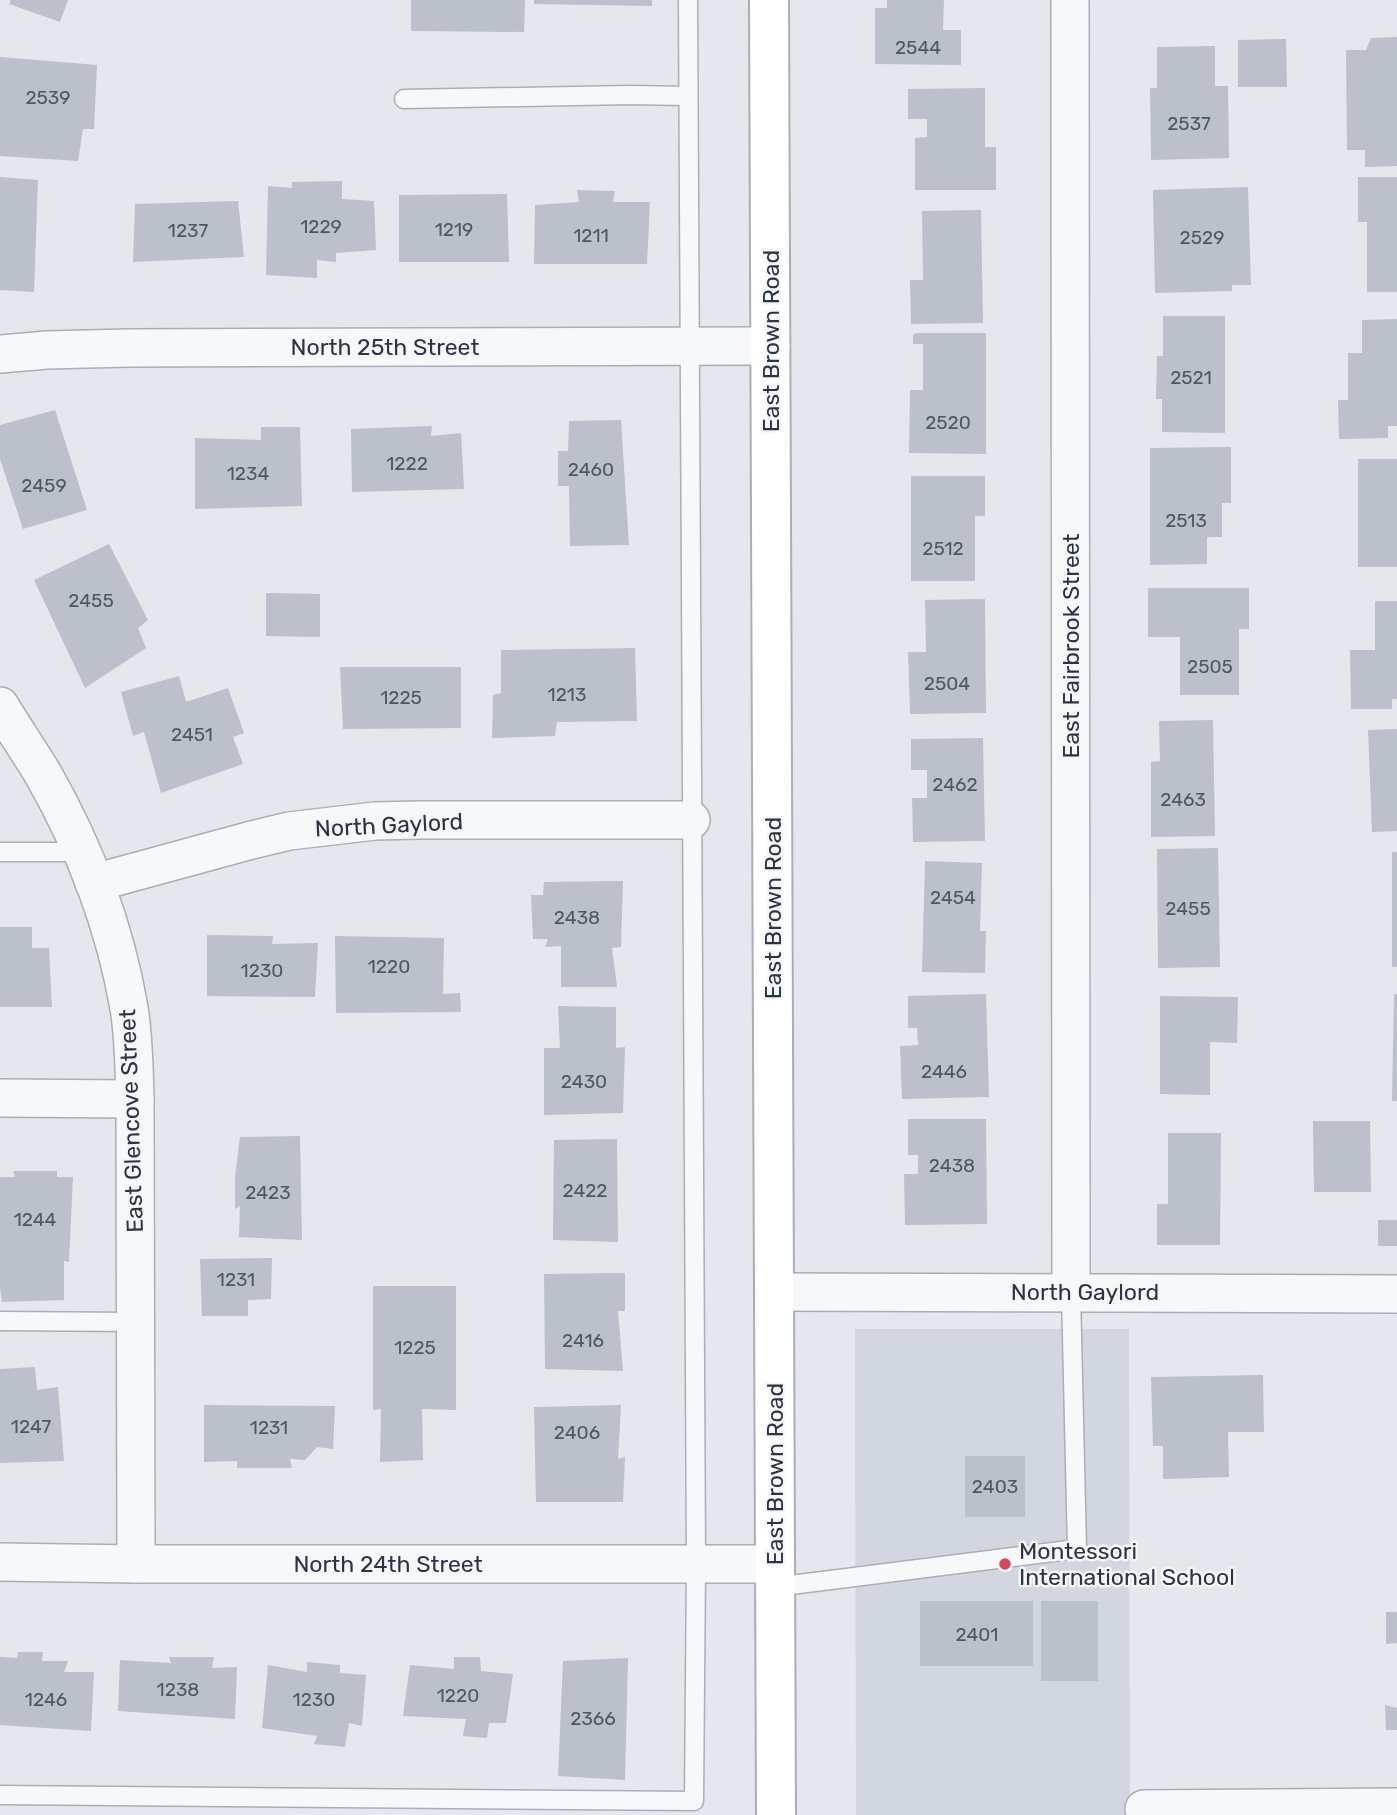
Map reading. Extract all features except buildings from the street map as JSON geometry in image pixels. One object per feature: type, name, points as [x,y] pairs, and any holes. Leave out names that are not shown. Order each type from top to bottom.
[{"type":"main road","name":"East Brown Road","points":[[769,0],[776,1815]]},
{"type":"street","name":"East Fairbrook Street","points":[[1070,0],[1071,1292]]},
{"type":"street","name":"North 25th Street","points":[[0,354],[128,348],[771,346]]},
{"type":"street","name":"East Glencove Street","points":[[0,706],[44,775],[88,868],[114,944],[129,1011],[135,1099],[136,1564]]},
{"type":"street","name":"North Gaylord","points":[[88,868],[248,841],[289,831],[375,821],[691,820]]},
{"type":"street","points":[[0,1098],[135,1099]]},
{"type":"street","name":"North Gaylord","points":[[774,1292],[1397,1294]]},
{"type":"street","name":"North 24th Street","points":[[0,1562],[696,1564],[775,1575]]},
{"type":"street","points":[[1144,1809],[1375,1810]]},
{"type":"lane","points":[[0,1795],[694,1801],[696,1564],[688,0]]},
{"type":"lane","points":[[404,99],[688,96]]},
{"type":"lane","points":[[0,852],[88,868]]},
{"type":"lane","points":[[775,1575],[1077,1549],[1071,1292]]},
{"type":"lane","points":[[0,1321],[135,1322]]},
{"type":"shaded area","points":[[855,1329],[1129,1329],[1130,1815],[856,1815]]},
{"type":"place","name":"Montessori International School","points":[[1005,1564]]}]
